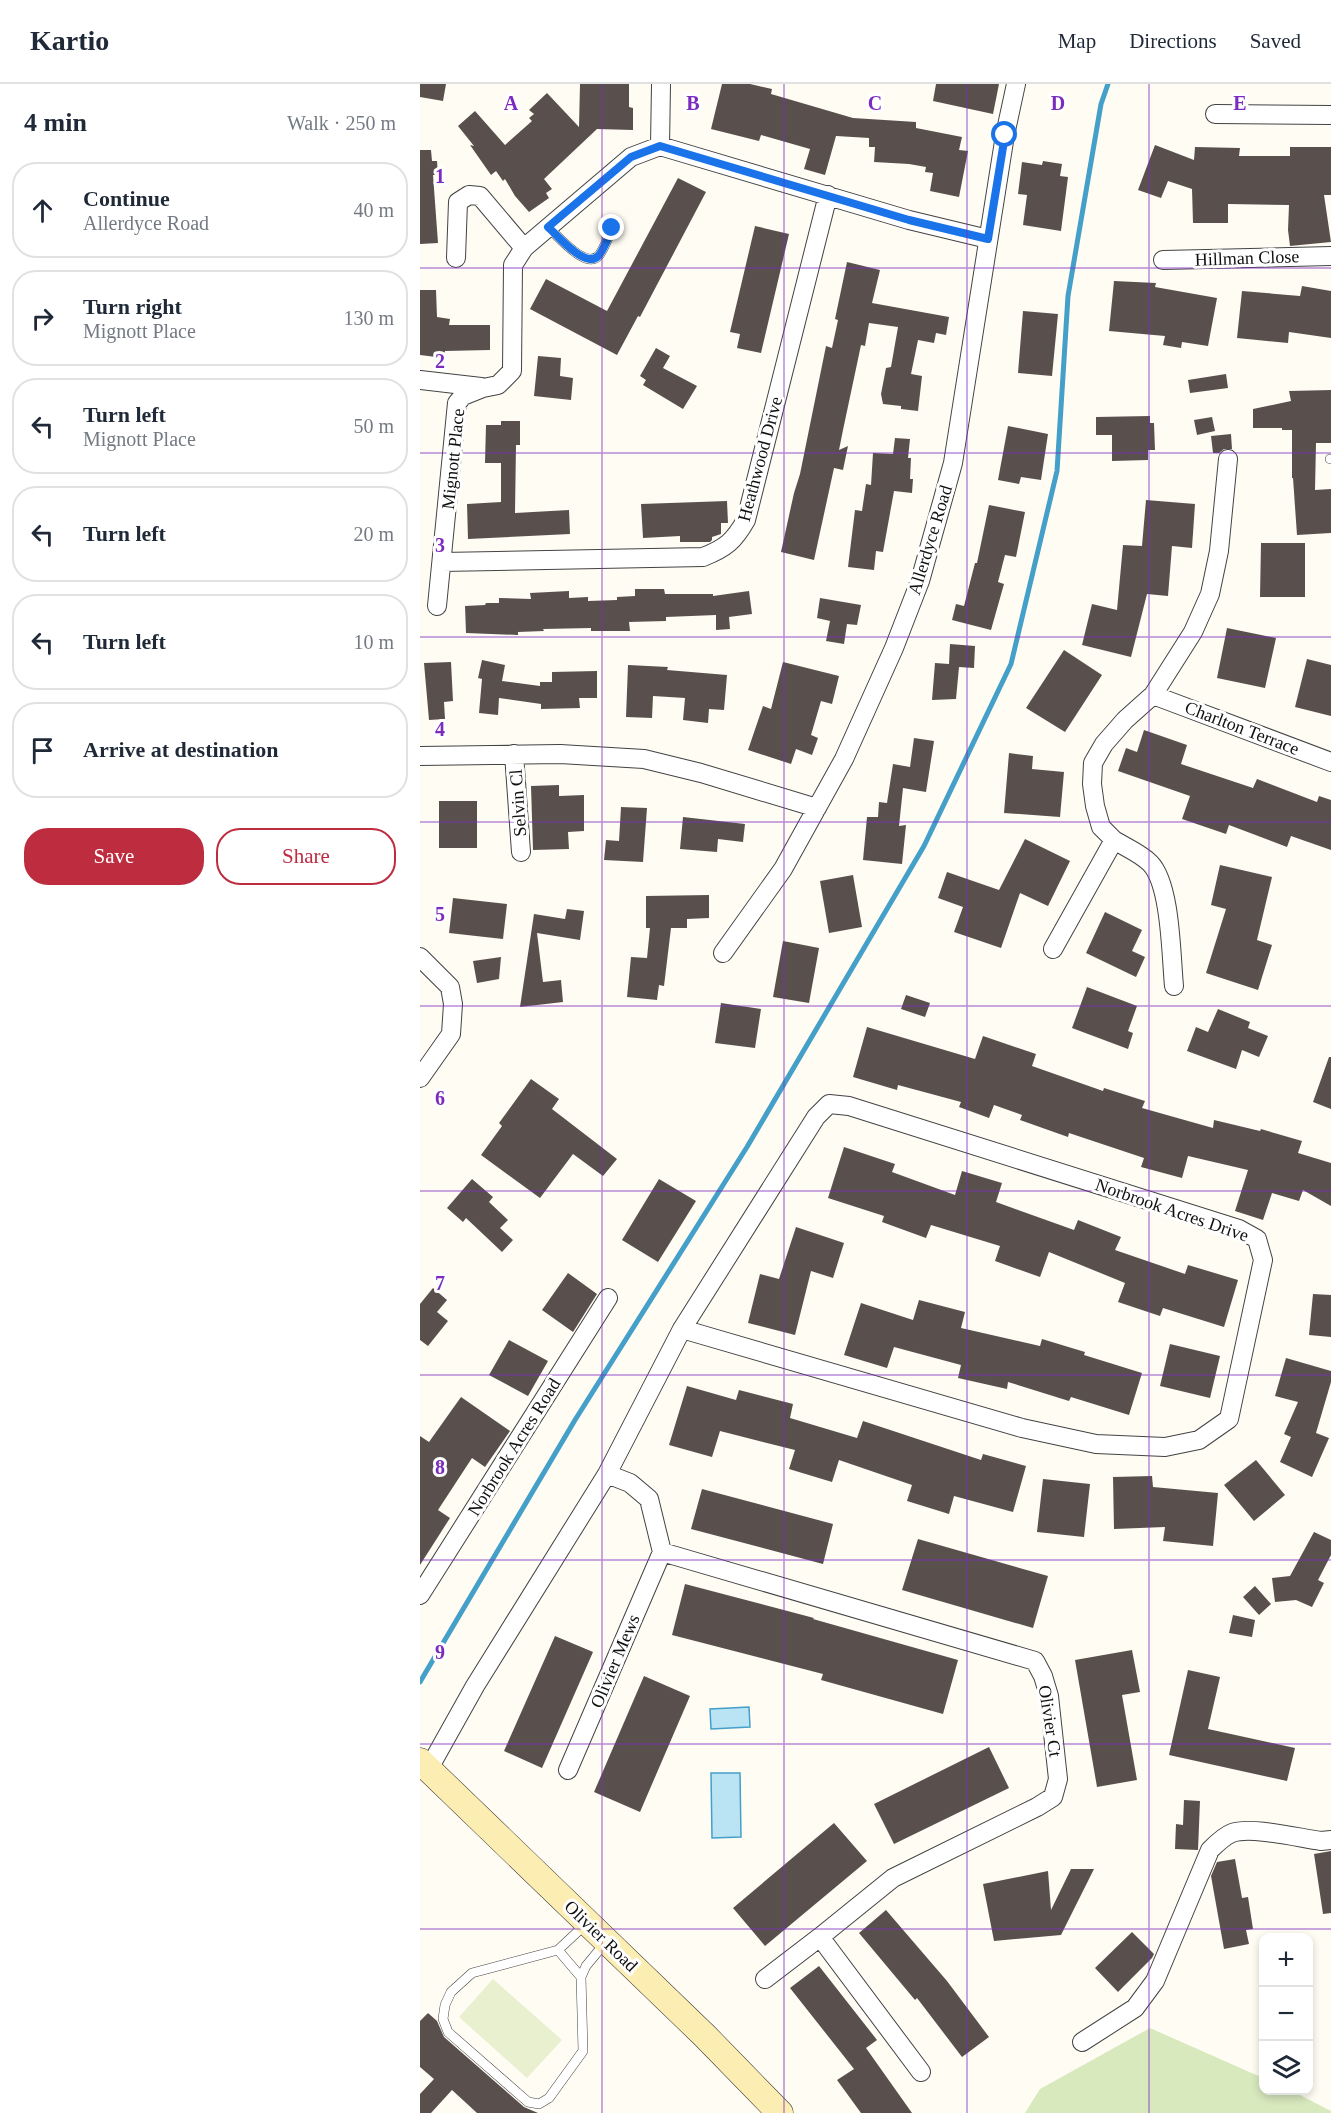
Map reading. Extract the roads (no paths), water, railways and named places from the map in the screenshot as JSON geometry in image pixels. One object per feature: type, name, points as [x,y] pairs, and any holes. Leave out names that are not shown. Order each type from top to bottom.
[{"type":"main road","name":"Olivier Road","points":[[424,1765],[705,2036],[780,2113]]},
{"type":"street","points":[[661,84],[660,146],[909,220],[988,239]]},
{"type":"street","name":"Allerdyce Road","points":[[723,953],[783,869],[844,759],[890,658],[920,581],[953,463],[1005,135],[1016,84]]},
{"type":"street","points":[[1215,114],[1331,115]]},
{"type":"street","name":"Mignott Place","points":[[437,606],[457,403],[463,396],[483,388],[498,386],[512,371],[513,265],[524,248],[631,157],[660,146]]},
{"type":"street","points":[[456,258],[458,202],[469,195],[480,196],[524,248]]},
{"type":"street","name":"Heathwood Drive","points":[[442,562],[703,557],[721,550],[736,537],[746,520],[828,195]]},
{"type":"street","name":"Hillman Close","points":[[1163,260],[1331,256]]},
{"type":"street","points":[[420,380],[483,388]]},
{"type":"street","points":[[1174,986],[1166,903],[1160,877],[1150,863],[1114,840],[1101,827],[1092,784],[1093,763],[1104,744],[1125,720],[1153,695],[1193,633],[1210,594],[1219,551],[1228,459]]},
{"type":"street","name":"Charlton Terrace","points":[[1153,695],[1331,762]]},
{"type":"street","name":"Selvin Cl","points":[[514,754],[521,852]]},
{"type":"street","points":[[420,756],[560,754],[644,759],[701,773],[817,808]]},
{"type":"street","points":[[1053,949],[1114,840]]},
{"type":"street","points":[[420,957],[450,987],[453,1004],[451,1034],[420,1078]]},
{"type":"street","name":"Norbrook Acres Drive","points":[[829,1104],[849,1106],[1239,1229],[1257,1239],[1263,1260],[1229,1419],[1199,1440],[1165,1447],[1096,1444],[1022,1428],[681,1329],[816,1117],[829,1104]]},
{"type":"street","name":"Norbrook Acres Road","points":[[420,1595],[608,1298]]},
{"type":"street","points":[[424,1765],[607,1474],[681,1329]]},
{"type":"street","points":[[607,1474],[630,1483],[649,1499],[662,1552]]},
{"type":"street","name":"Olivier Mews","points":[[568,1770],[662,1552]]},
{"type":"street","name":"Olivier Ct","points":[[662,1552],[1035,1661],[1043,1676],[1050,1705],[1058,1779],[1053,1797],[893,1878],[765,1979]]},
{"type":"street","points":[[1082,2042],[1135,2008],[1155,1981],[1210,1850],[1218,1843],[1232,1833],[1255,1831],[1321,1841],[1331,1840]]},
{"type":"street","points":[[820,1937],[921,2072]]},
{"type":"lane","points":[[548,227],[583,258],[592,260],[599,256],[612,228]]},
{"type":"lane","points":[[587,1923],[558,1950],[472,1973],[451,1992],[445,2004],[443,2019],[448,2032],[528,2102],[539,2104],[549,2098],[583,2051],[581,1977],[586,1966],[606,1941]]},
{"type":"lane","points":[[558,1950],[581,1977]]},
{"type":"water","points":[[749,1707],[750,1727],[711,1729],[710,1709]]},
{"type":"water","points":[[711,1773],[740,1773],[741,1837],[712,1838]]},
{"type":"waterway","points":[[420,1682],[575,1420],[747,1147],[924,846],[1011,664],[1057,471],[1068,296],[1101,104],[1108,84]]}]
